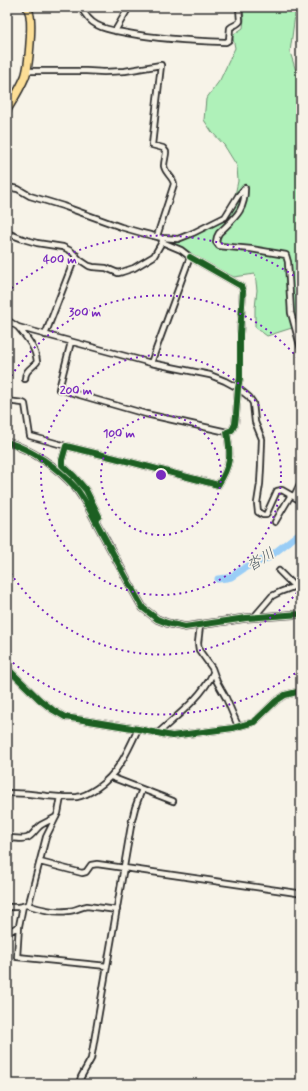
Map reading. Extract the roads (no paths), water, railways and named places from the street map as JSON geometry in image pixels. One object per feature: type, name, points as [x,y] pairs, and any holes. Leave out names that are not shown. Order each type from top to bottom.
[{"type":"main road","points":[[7,110],[14,99],[26,72],[30,16],[27,7]]},
{"type":"street","points":[[81,7],[86,17],[98,26],[115,31],[172,39],[226,42],[229,40],[230,28],[240,21],[240,7]]},
{"type":"street","points":[[115,31],[129,7]]},
{"type":"street","points":[[7,233],[37,243],[63,247],[93,267],[106,268],[118,273],[122,272],[134,268],[154,256],[160,239],[174,184],[164,165],[166,152],[163,148],[152,145],[161,65],[125,71],[26,72]]},
{"type":"street","points":[[7,187],[18,189],[30,196],[160,239],[241,286],[243,291],[240,334],[240,378],[235,424],[232,430],[227,432],[146,414],[59,389],[71,342]]},
{"type":"street","points":[[160,239],[178,238],[193,233],[225,217],[238,196],[245,188],[245,199],[240,212],[219,233],[216,237],[216,242],[219,246],[251,249],[286,255],[288,262],[291,313],[301,349]]},
{"type":"street","points":[[45,334],[76,255]]},
{"type":"street","points":[[151,363],[190,257]]},
{"type":"street","points":[[7,320],[18,327],[71,342],[151,363],[210,375],[238,388],[254,403],[255,422],[262,440],[261,472],[257,503],[258,512],[266,515],[277,491],[282,490],[301,501]]},
{"type":"street","points":[[18,327],[31,344],[37,357],[37,362],[25,375],[25,379]]},
{"type":"street","points":[[7,402],[23,402],[25,404],[30,436],[218,485],[223,478],[229,461],[230,452],[227,432]]},
{"type":"street","points":[[7,442],[31,452],[62,475],[79,493],[143,608],[157,619],[185,627],[254,617],[301,614]]},
{"type":"street","points":[[66,446],[62,465],[86,490],[100,516],[95,520]]},
{"type":"street","points":[[275,522],[301,482]]},
{"type":"street","points":[[279,571],[294,586]]},
{"type":"street","points":[[254,617],[272,596],[301,584]]},
{"type":"street","points":[[200,626],[198,643],[199,650],[212,668],[238,726]]},
{"type":"street","points":[[7,668],[40,700],[64,716],[172,736],[238,726],[254,722],[276,701],[285,695],[301,691]]},
{"type":"street","points":[[158,733],[203,689],[213,673]]},
{"type":"street","points":[[7,793],[61,797],[78,797],[84,795],[100,786],[117,770],[138,729]]},
{"type":"street","points":[[111,777],[173,801]]},
{"type":"street","points":[[79,1084],[82,1074],[91,1058],[134,814],[142,789]]},
{"type":"street","points":[[61,797],[58,813],[46,837],[29,903],[25,906],[19,926],[17,957],[107,966]]},
{"type":"street","points":[[7,838],[26,838],[41,825],[56,817]]},
{"type":"street","points":[[40,862],[82,873],[86,872],[89,867],[94,864],[301,893]]},
{"type":"street","points":[[7,908],[25,906],[67,912],[87,906],[117,910]]},
{"type":"street","points":[[7,933],[19,926]]},
{"type":"waterway","name":"沓川","points":[[218,579],[231,577],[246,567],[268,558],[301,532]]}]
